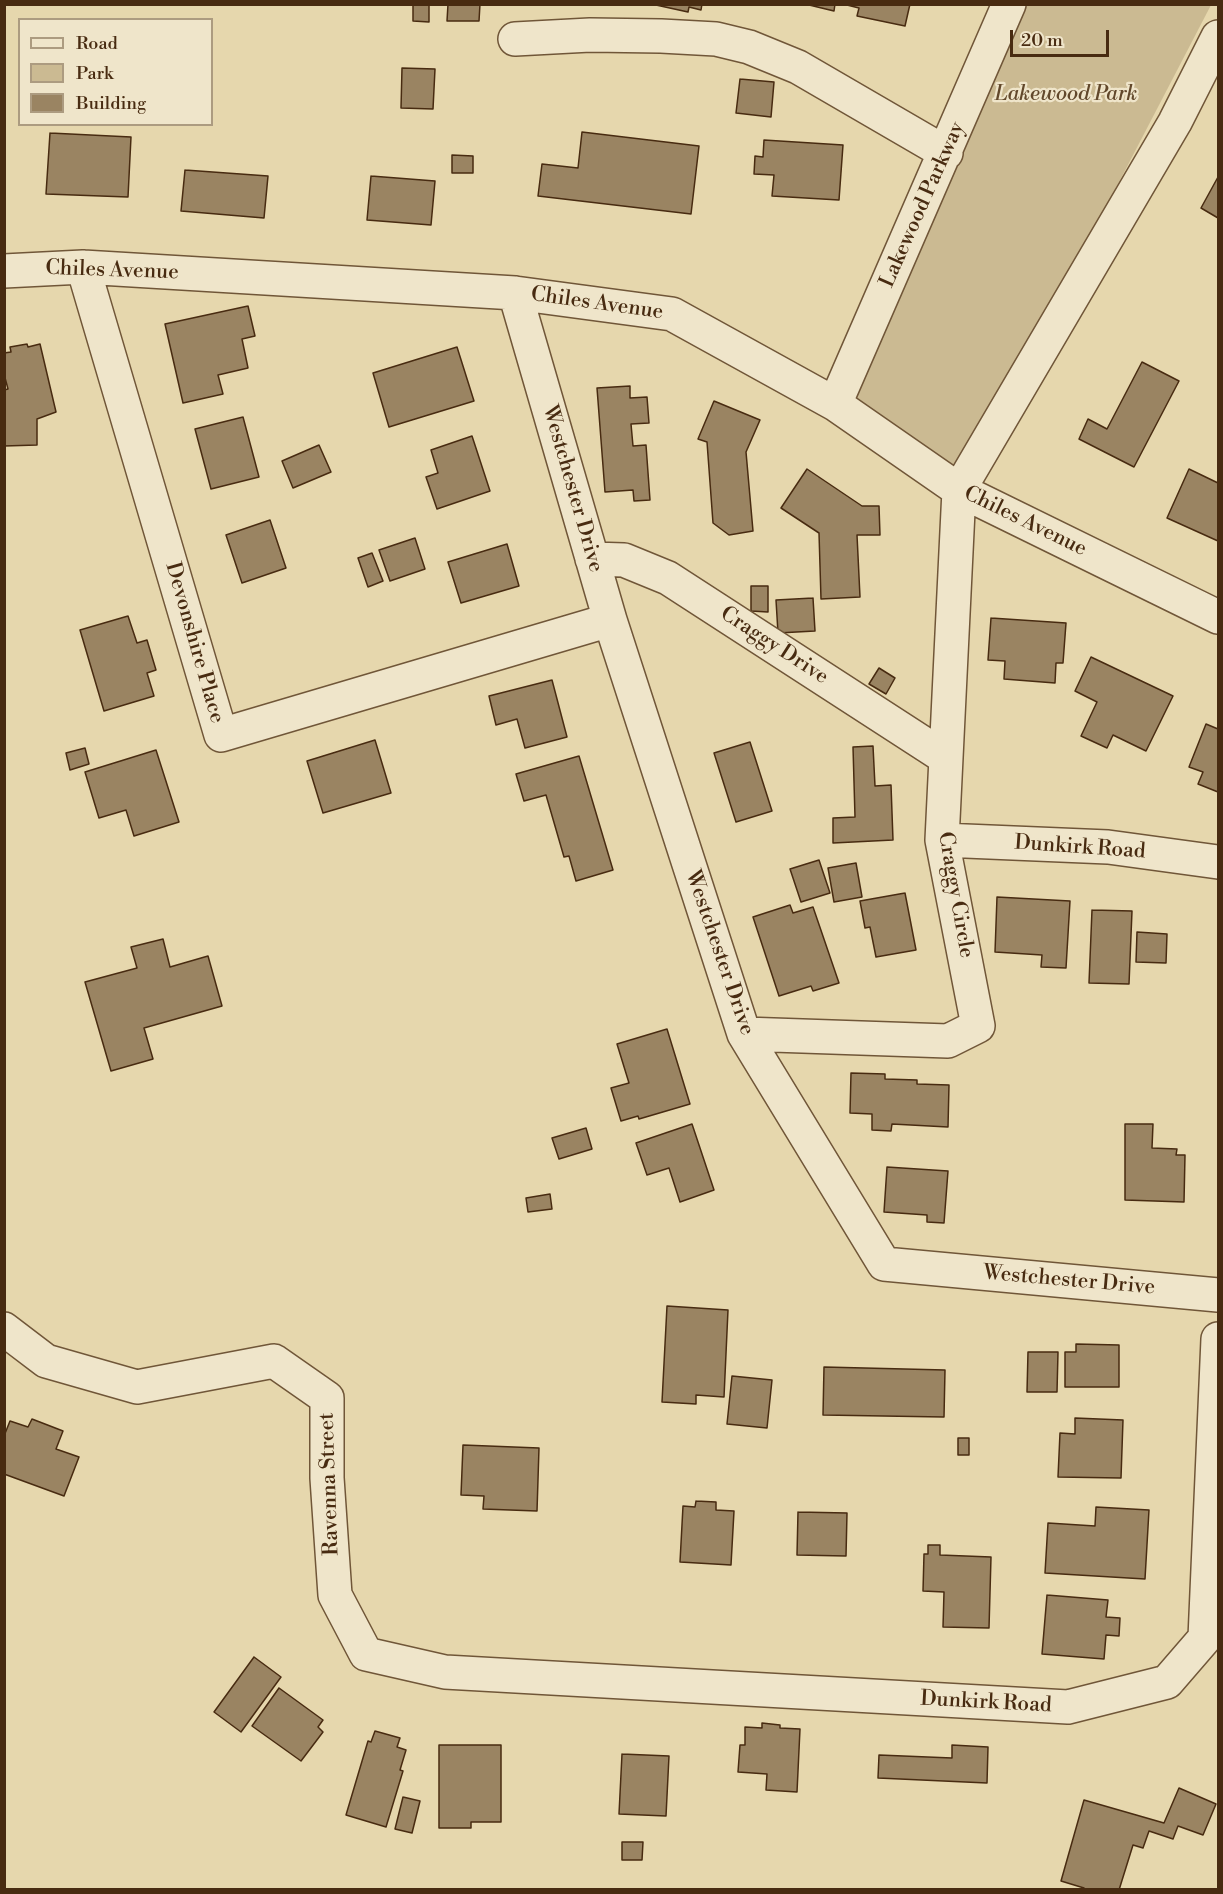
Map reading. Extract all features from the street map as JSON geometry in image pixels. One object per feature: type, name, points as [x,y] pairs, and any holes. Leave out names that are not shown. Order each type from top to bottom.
[{"type":"street","name":"Lakewood Parkway","points":[[835,404],[1009,4]]},
{"type":"street","points":[[515,39],[590,35],[662,36],[716,39],[749,47],[798,67],[946,153]]},
{"type":"street","points":[[959,490],[1175,122],[1218,37]]},
{"type":"street","name":"Chiles Avenue","points":[[4,270],[83,267],[515,293],[672,314],[835,404],[959,490],[1218,617]]},
{"type":"street","name":"Devonshire Place","points":[[83,267],[222,735],[610,620]]},
{"type":"street","name":"Westchester Drive","points":[[515,293],[610,620],[744,1034],[884,1264],[1218,1295]]},
{"type":"street","name":"Craggy Circle","points":[[744,1034],[948,1041],[978,1026],[942,840],[959,490]]},
{"type":"street","name":"Craggy Drive","points":[[592,560],[624,560],[668,578],[946,758]]},
{"type":"street","name":"Dunkirk Road","points":[[942,840],[1108,848],[1218,862]]},
{"type":"street","name":"Ravenna Street","points":[[4,1329],[46,1361],[137,1387],[274,1361],[327,1398],[327,1478],[335,1595],[366,1654],[445,1672]]},
{"type":"street","name":"Dunkirk Road","points":[[445,1672],[1068,1707],[1167,1682],[1205,1638],[1218,1339]]},
{"type":"green space","name":"Lakewood Park","points":[[1009,5],[1211,5],[959,490],[835,404]]},
{"type":"building","points":[[413,4],[429,4],[429,22],[413,21]]},
{"type":"building","points":[[448,4],[480,4],[479,21],[447,21]]},
{"type":"building","points":[[702,4],[701,10],[689,7],[688,12],[656,5]]},
{"type":"building","points":[[805,4],[835,4],[834,11]]},
{"type":"building","points":[[843,4],[910,4],[905,26],[857,16],[859,8]]},
{"type":"building","points":[[402,68],[435,69],[433,109],[401,108]]},
{"type":"building","points":[[740,79],[774,82],[771,117],[736,113]]},
{"type":"building","points":[[582,132],[699,146],[691,214],[538,196],[542,164],[578,168]]},
{"type":"building","points":[[50,133],[131,137],[128,197],[46,194]]},
{"type":"building","points":[[764,140],[843,145],[839,200],[772,196],[774,175],[754,174],[755,156],[763,157]]},
{"type":"building","points":[[452,155],[473,156],[473,173],[452,173]]},
{"type":"building","points":[[185,170],[268,176],[264,218],[181,211]]},
{"type":"building","points":[[371,176],[435,181],[431,225],[367,220]]},
{"type":"building","points":[[1218,177],[1218,218],[1201,208]]},
{"type":"building","points":[[248,306],[255,336],[242,339],[248,368],[218,375],[223,394],[183,403],[165,324]]},
{"type":"building","points":[[27,344],[28,347],[40,344],[56,412],[37,419],[37,445],[4,446],[4,390],[8,389],[4,374],[4,353],[11,352],[10,347]]},
{"type":"building","points":[[457,347],[474,401],[389,427],[373,373]]},
{"type":"building","points":[[1142,362],[1179,381],[1134,467],[1079,439],[1088,419],[1107,429]]},
{"type":"building","points":[[630,386],[630,398],[647,397],[649,423],[631,424],[633,446],[646,445],[650,500],[634,501],[633,490],[605,492],[597,388]]},
{"type":"building","points":[[714,401],[760,420],[746,452],[753,531],[729,535],[713,523],[707,442],[698,439]]},
{"type":"building","points":[[243,417],[259,477],[211,489],[195,429]]},
{"type":"building","points":[[472,436],[490,491],[437,509],[426,477],[438,473],[431,450]]},
{"type":"building","points":[[319,445],[331,472],[293,488],[282,461]]},
{"type":"building","points":[[807,469],[862,506],[879,506],[880,535],[857,535],[860,597],[821,599],[819,533],[781,508]]},
{"type":"building","points":[[1189,469],[1218,483],[1218,541],[1167,518]]},
{"type":"building","points":[[270,520],[286,568],[242,583],[226,535]]},
{"type":"building","points":[[415,538],[425,569],[390,581],[379,550]]},
{"type":"building","points":[[507,544],[519,586],[461,603],[448,562]]},
{"type":"building","points":[[372,553],[383,581],[368,587],[358,558]]},
{"type":"building","points":[[751,586],[768,586],[768,612],[751,611]]},
{"type":"building","points":[[813,598],[815,631],[778,633],[776,600]]},
{"type":"building","points":[[128,616],[137,643],[147,640],[156,670],[147,673],[154,696],[104,711],[80,630]]},
{"type":"building","points":[[991,618],[1066,623],[1063,663],[1056,663],[1055,683],[1004,679],[1005,661],[988,660]]},
{"type":"building","points":[[1091,657],[1173,696],[1146,751],[1113,735],[1107,748],[1081,736],[1097,702],[1075,691]]},
{"type":"building","points":[[879,668],[895,678],[886,694],[869,684]]},
{"type":"building","points":[[552,680],[567,737],[525,748],[517,719],[496,725],[489,696]]},
{"type":"building","points":[[1206,724],[1218,729],[1218,792],[1198,784],[1203,772],[1189,767]]},
{"type":"building","points":[[375,740],[391,793],[323,813],[307,761]]},
{"type":"building","points":[[750,742],[772,811],[736,822],[714,753]]},
{"type":"building","points":[[873,746],[875,786],[891,785],[893,840],[833,843],[833,818],[855,817],[853,747]]},
{"type":"building","points":[[85,748],[89,764],[70,770],[66,753]]},
{"type":"building","points":[[156,750],[179,822],[134,836],[126,810],[99,818],[85,772]]},
{"type":"building","points":[[579,756],[613,870],[576,881],[569,856],[564,857],[546,795],[524,801],[516,774]]},
{"type":"building","points":[[819,860],[830,893],[801,902],[790,869]]},
{"type":"building","points":[[856,863],[862,897],[834,902],[828,868]]},
{"type":"building","points":[[905,893],[916,950],[876,957],[870,927],[865,928],[860,901]]},
{"type":"building","points":[[997,897],[1070,901],[1066,968],[1041,967],[1042,955],[995,952]]},
{"type":"building","points":[[790,905],[793,913],[813,907],[839,983],[813,991],[811,986],[779,996],[753,917]]},
{"type":"building","points":[[1092,910],[1132,911],[1129,984],[1089,983]]},
{"type":"building","points":[[1137,932],[1167,934],[1166,963],[1136,962]]},
{"type":"building","points":[[163,939],[170,967],[208,956],[222,1006],[144,1028],[153,1059],[111,1071],[85,982],[137,968],[131,947]]},
{"type":"building","points":[[667,1029],[690,1104],[639,1119],[638,1116],[621,1121],[611,1088],[629,1083],[617,1044]]},
{"type":"building","points":[[851,1073],[885,1074],[885,1079],[917,1080],[917,1084],[949,1085],[948,1127],[892,1124],[891,1131],[872,1130],[872,1114],[850,1113]]},
{"type":"building","points":[[692,1124],[714,1190],[680,1202],[669,1168],[647,1175],[636,1143]]},
{"type":"building","points":[[1125,1124],[1153,1124],[1152,1148],[1177,1149],[1176,1155],[1185,1155],[1184,1202],[1125,1200]]},
{"type":"building","points":[[586,1128],[592,1149],[559,1159],[552,1138]]},
{"type":"building","points":[[887,1167],[948,1171],[944,1223],[927,1222],[927,1215],[884,1212]]},
{"type":"building","points":[[550,1194],[552,1209],[528,1212],[526,1198]]},
{"type":"building","points":[[667,1306],[728,1310],[724,1397],[696,1395],[696,1404],[662,1402]]},
{"type":"building","points":[[1076,1344],[1119,1345],[1119,1387],[1065,1387],[1065,1352],[1076,1352]]},
{"type":"building","points":[[1028,1352],[1058,1352],[1057,1392],[1027,1392]]},
{"type":"building","points":[[824,1367],[945,1370],[944,1417],[823,1415]]},
{"type":"building","points":[[732,1376],[772,1380],[767,1428],[727,1424]]},
{"type":"building","points":[[1075,1418],[1123,1420],[1121,1478],[1058,1477],[1060,1433],[1075,1434]]},
{"type":"building","points":[[32,1419],[63,1431],[56,1449],[79,1457],[64,1496],[4,1474],[4,1436],[10,1421],[28,1427]]},
{"type":"building","points":[[958,1438],[969,1438],[969,1455],[958,1455]]},
{"type":"building","points":[[463,1445],[539,1448],[537,1511],[483,1509],[484,1496],[461,1495]]},
{"type":"building","points":[[696,1501],[716,1502],[716,1510],[734,1511],[731,1565],[680,1562],[683,1506],[695,1507]]},
{"type":"building","points":[[1096,1507],[1149,1510],[1145,1579],[1045,1573],[1048,1523],[1095,1526]]},
{"type":"building","points":[[798,1512],[847,1513],[846,1556],[797,1555]]},
{"type":"building","points":[[928,1545],[940,1545],[940,1555],[991,1557],[989,1628],[943,1627],[944,1592],[923,1591],[924,1554],[928,1554]]},
{"type":"building","points":[[1047,1595],[1108,1600],[1106,1617],[1120,1618],[1119,1636],[1106,1635],[1104,1659],[1042,1654]]},
{"type":"building","points":[[254,1657],[281,1677],[241,1732],[214,1712]]},
{"type":"building","points":[[279,1688],[323,1720],[318,1727],[323,1732],[301,1761],[252,1726]]},
{"type":"building","points":[[762,1723],[780,1725],[780,1728],[800,1729],[797,1792],[766,1790],[767,1774],[738,1772],[740,1745],[745,1745],[745,1727],[762,1728]]},
{"type":"building","points":[[375,1731],[400,1738],[397,1747],[406,1750],[400,1770],[403,1771],[386,1827],[346,1815],[368,1741],[371,1742]]},
{"type":"building","points":[[439,1745],[501,1745],[501,1822],[471,1822],[471,1828],[439,1828]]},
{"type":"building","points":[[952,1745],[988,1747],[987,1783],[878,1778],[879,1755],[952,1758]]},
{"type":"building","points":[[622,1754],[669,1756],[666,1816],[619,1814]]},
{"type":"building","points":[[1179,1788],[1216,1804],[1203,1835],[1178,1826],[1173,1839],[1149,1831],[1143,1848],[1133,1845],[1119,1890],[1084,1890],[1084,1888],[1061,1881],[1084,1800],[1164,1823]]},
{"type":"building","points":[[403,1797],[420,1801],[412,1833],[395,1829]]},
{"type":"building","points":[[622,1842],[643,1842],[642,1860],[622,1860]]}]
